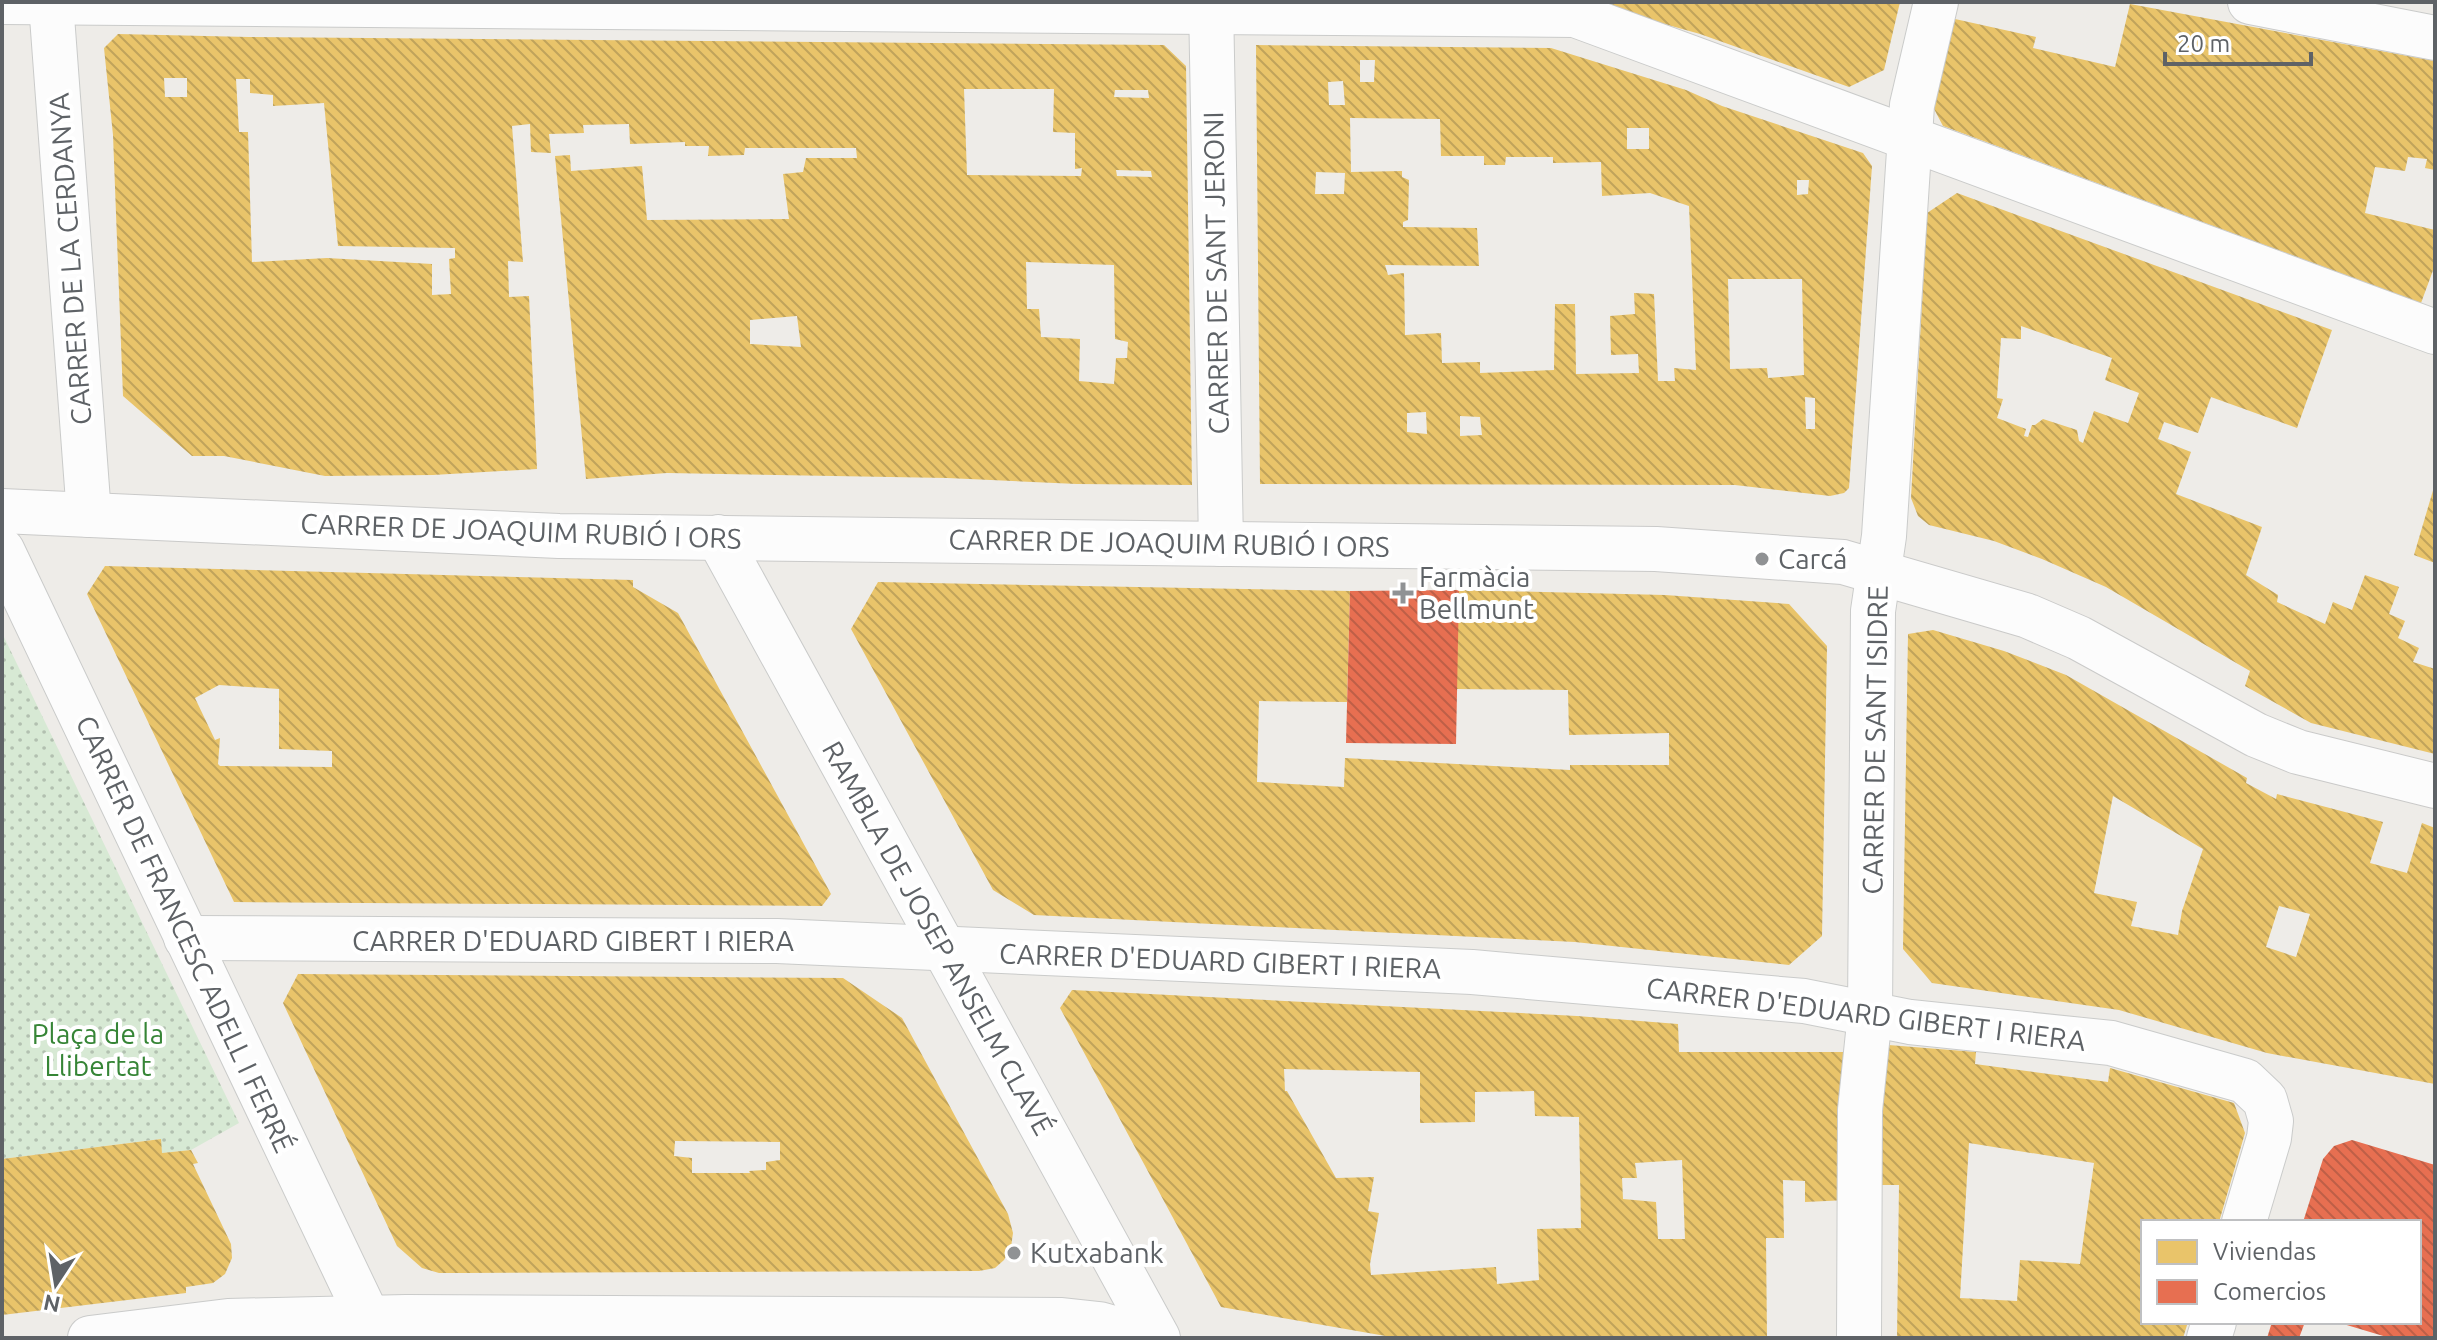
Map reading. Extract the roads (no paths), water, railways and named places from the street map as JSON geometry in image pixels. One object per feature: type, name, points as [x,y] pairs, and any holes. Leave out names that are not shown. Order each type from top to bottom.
[{"type":"street","points":[[2,2],[1211,7],[1575,15],[2435,332]]},
{"type":"street","name":"CARRER DE SANT ISIDRE","points":[[1859,1338],[1860,1110],[1870,1014],[1873,611],[1884,536],[1912,105],[1936,2]]},
{"type":"street","points":[[2250,2],[2435,38]]},
{"type":"street","name":"CARRER DE LA CERDANYA","points":[[51,3],[89,515]]},
{"type":"street","name":"CARRER DE SANT JERONI","points":[[1211,7],[1221,544]]},
{"type":"street","name":"CARRER DE JOAQUIM RUBIÓ I ORS","points":[[2,511],[559,536],[1656,549],[1843,562],[2028,616],[2079,638],[2256,735],[2298,752],[2435,786]]},
{"type":"street","name":"RAMBLA DE JOSEP ANSELM CLAVÉ","points":[[718,537],[1158,1338]]},
{"type":"street","name":"CARRER DE FRANCESC ADELL I FERRÉ","points":[[2,550],[368,1318]]},
{"type":"street","name":"CARRER D'EDUARD GIBERT I RIERA","points":[[186,938],[777,941],[1472,972],[1804,1001],[1910,1022],[2111,1043],[2245,1081],[2265,1100],[2271,1121],[2269,1138],[2245,1220]]},
{"type":"street","points":[[90,1338],[228,1321],[311,1329],[368,1318],[600,1328],[1062,1320],[1099,1324],[1149,1338]]},
{"type":"place","name":"Carcá","points":[[1762,559]]},
{"type":"place","name":"Farmàcia Bellmunt","points":[[1403,593]]},
{"type":"place","name":"Kutxabank","points":[[1014,1253]]},
{"type":"park label","name":"Plaça de la Llibertat","points":[[98,1050]]}]
